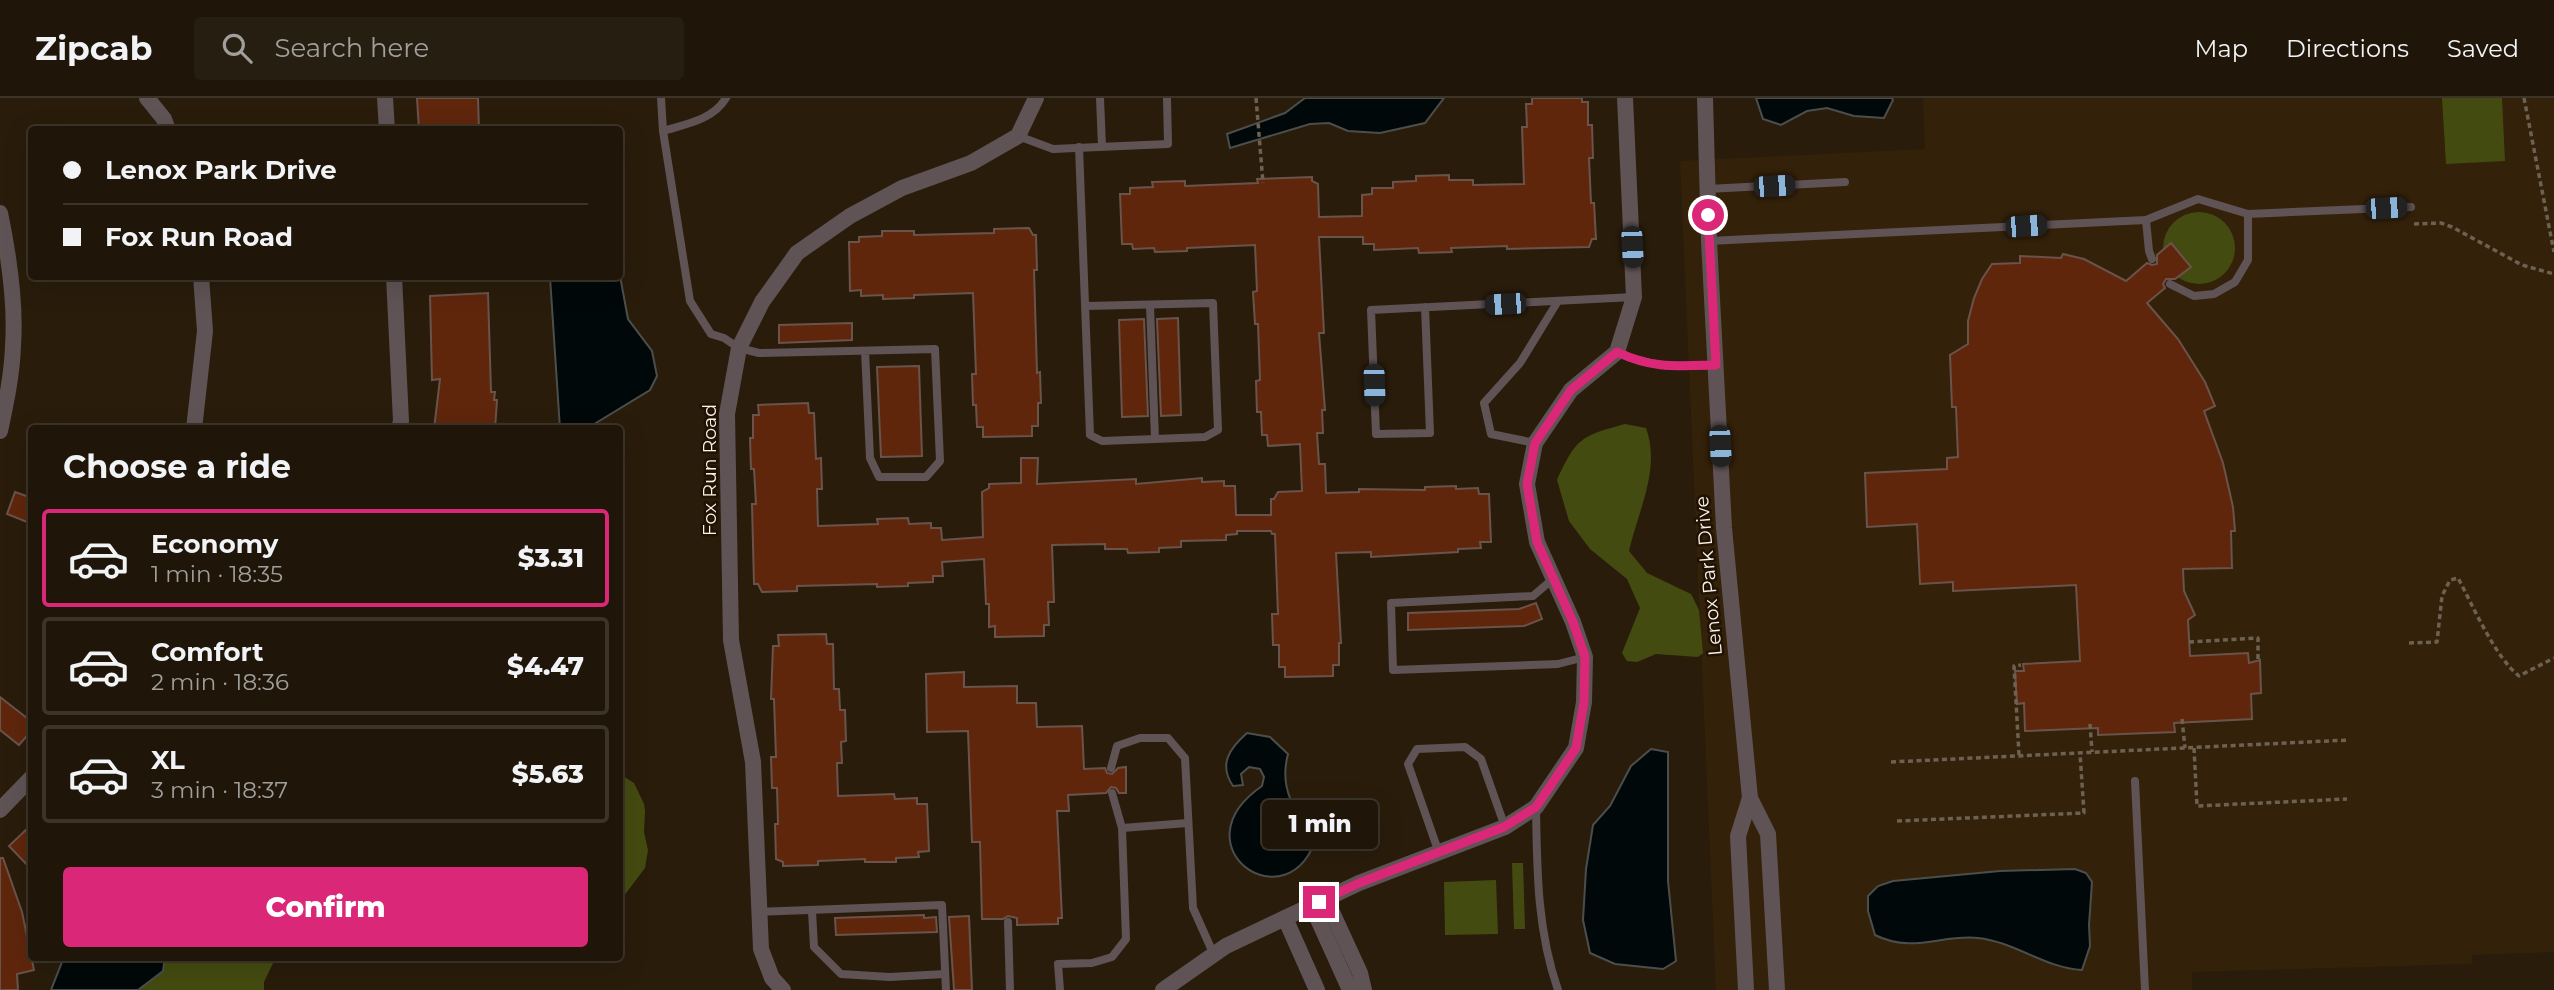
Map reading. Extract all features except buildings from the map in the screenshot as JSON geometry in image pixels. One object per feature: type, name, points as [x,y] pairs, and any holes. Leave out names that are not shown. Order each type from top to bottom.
[{"type":"street","points":[[147,98],[167,126]]},
{"type":"street","points":[[385,98],[387,126]]},
{"type":"street","points":[[1018,136],[1036,98]]},
{"type":"street","points":[[1163,990],[1214,955],[1285,918],[1359,883],[1504,827],[1536,807],[1576,748],[1584,702],[1585,657],[1573,622],[1537,542],[1527,484],[1535,443],[1571,390],[1617,352],[1634,297],[1625,98]]},
{"type":"street","name":"Lenox Park Drive","points":[[1705,98],[1709,241],[1724,528],[1750,798],[1768,834],[1777,990]]},
{"type":"street","name":"Fox Run Road","points":[[783,990],[772,978],[761,949],[753,762],[731,640],[727,414],[739,348],[762,302],[797,253],[850,216],[902,188],[971,163],[1018,136]]},
{"type":"street","points":[[0,213],[8,248],[14,344],[0,431]]},
{"type":"street","points":[[194,425],[205,331],[201,280]]},
{"type":"street","points":[[394,280],[400,425]]},
{"type":"street","points":[[0,810],[28,781]]},
{"type":"street","name":"Lenox Park Drive","points":[[1745,990],[1738,836],[1750,798]]},
{"type":"street","points":[[1319,902],[1350,990]]},
{"type":"street","points":[[1319,902],[1360,973],[1364,990]]},
{"type":"street","points":[[1285,918],[1317,990]]},
{"type":"street","points":[[1744,954],[1775,953]]},
{"type":"lane","points":[[661,98],[663,131],[690,301],[711,334],[724,338],[739,348],[759,353],[935,349],[940,461],[926,477],[879,477],[870,458],[865,351]]},
{"type":"lane","points":[[663,131],[718,111],[726,98]]},
{"type":"lane","points":[[1100,98],[1102,146]]},
{"type":"lane","points":[[1018,136],[1053,149],[1168,144],[1167,98]]},
{"type":"lane","points":[[1079,148],[1090,435],[1102,441],[1155,439],[1205,437],[1218,430],[1213,303],[1086,306]]},
{"type":"lane","points":[[1707,189],[1845,182]]},
{"type":"lane","points":[[1709,241],[2146,220],[2198,199],[2248,214],[2412,207]]},
{"type":"lane","points":[[2170,284],[2194,296],[2214,294],[2235,282],[2248,260],[2248,214]]},
{"type":"lane","points":[[2146,220],[2152,259]]},
{"type":"lane","points":[[1425,307],[1430,433],[1376,435],[1371,310],[1425,307],[1634,297]]},
{"type":"lane","points":[[1535,443],[1491,433],[1484,403],[1520,363],[1558,301]]},
{"type":"lane","points":[[1150,305],[1155,439]]},
{"type":"lane","points":[[1617,352],[1640,363],[1663,366],[1716,365]]},
{"type":"lane","points":[[1554,578],[1533,596],[1391,603],[1393,670],[1558,664],[1585,657]]},
{"type":"lane","points":[[1111,768],[1117,746],[1140,737],[1168,738],[1185,758],[1193,908],[1214,955]]},
{"type":"lane","points":[[1439,853],[1408,764],[1417,749],[1465,747],[1481,759],[1504,827]]},
{"type":"lane","points":[[2135,781],[2145,990]]},
{"type":"lane","points":[[1060,990],[1058,964],[1092,963],[1112,957],[1126,939],[1122,828],[1112,793]]},
{"type":"lane","points":[[1536,807],[1537,886],[1547,958],[1558,990]]},
{"type":"lane","points":[[1122,828],[1188,823]]},
{"type":"lane","points":[[758,912],[942,905],[946,990]]},
{"type":"lane","points":[[812,911],[814,947],[841,974],[890,977],[945,974]]},
{"type":"lane","points":[[1008,922],[1010,990]]},
{"type":"path","points":[[1256,98],[1263,183]]},
{"type":"path","points":[[2524,98],[2554,252]]},
{"type":"path","points":[[2413,224],[2441,223],[2522,265],[2554,274]]},
{"type":"path","points":[[2409,643],[2437,642],[2442,596],[2450,580],[2458,578],[2483,625],[2519,677],[2554,658]]},
{"type":"path","points":[[2189,642],[2258,638],[2258,661]]},
{"type":"path","points":[[2019,756],[2014,666],[2021,666]]},
{"type":"path","points":[[2182,719],[2185,748]]},
{"type":"path","points":[[2090,724],[2091,752]]},
{"type":"path","points":[[1891,762],[2348,740]]},
{"type":"path","points":[[2194,748],[2197,806],[2347,799]]},
{"type":"path","points":[[1897,821],[2084,813],[2080,753]]},
{"type":"shaded area","points":[[1305,98],[1444,98],[1425,123],[1380,133],[1348,131],[1329,123],[1310,124],[1230,148],[1227,134],[1285,113]]},
{"type":"shaded area","points":[[1756,98],[1893,100],[1884,118],[1854,116],[1827,108],[1807,111],[1781,125],[1763,119]]},
{"type":"shaded area","points":[[1923,98],[2554,98],[2554,952],[2472,955],[2472,964],[2192,972],[2192,990],[1716,990],[1680,161],[1925,149]]},
{"type":"shaded area","points":[[550,280],[621,280],[628,319],[652,351],[657,376],[650,390],[593,425],[560,425]]},
{"type":"shaded area","points":[[1247,733],[1270,737],[1288,754],[1285,778],[1290,798],[1301,817],[1317,835],[1303,862],[1285,875],[1265,876],[1246,868],[1234,853],[1230,832],[1238,809],[1262,786],[1264,777],[1260,769],[1249,767],[1241,774],[1243,785],[1233,786],[1226,771],[1231,751]]},
{"type":"shaded area","points":[[1651,749],[1668,752],[1668,881],[1676,961],[1663,969],[1615,964],[1590,953],[1583,920],[1586,869],[1593,825],[1610,806],[1631,766]]},
{"type":"shaded area","points":[[2075,869],[2086,873],[2092,882],[2090,946],[2082,970],[2055,965],[1992,940],[1965,938],[1902,943],[1889,940],[1875,935],[1868,911],[1868,896],[1878,886],[1893,881],[2000,871]]},
{"type":"shaded area","points":[[62,961],[164,961],[163,971],[138,990],[51,990]]},
{"type":"green space","points":[[2442,98],[2502,98],[2505,161],[2446,164]]},
{"type":"green space","points":[[2199,212],[2219,218],[2229,228],[2235,248],[2229,268],[2219,278],[2199,284],[2179,278],[2169,268],[2163,248],[2169,228],[2179,218]]},
{"type":"green space","points":[[1625,424],[1646,428],[1651,459],[1650,474],[1629,551],[1647,573],[1691,594],[1699,610],[1703,653],[1698,657],[1656,654],[1637,662],[1627,661],[1622,653],[1640,608],[1627,579],[1590,549],[1569,521],[1557,480],[1569,456],[1581,441],[1589,436]]},
{"type":"green space","points":[[623,776],[634,783],[644,804],[644,832],[648,850],[645,868],[623,897]]},
{"type":"green space","points":[[1512,863],[1523,863],[1525,929],[1514,929]]},
{"type":"green space","points":[[1496,880],[1498,934],[1445,935],[1444,882]]},
{"type":"green space","points":[[164,961],[274,961],[264,982],[264,990],[138,990],[163,971]]},
{"type":"route","points":[[1319,902],[1359,883],[1504,827],[1536,807],[1576,748],[1584,702],[1585,657],[1573,622],[1537,542],[1527,484],[1535,443],[1571,390],[1617,352],[1640,363],[1663,366],[1716,365],[1708,215]]}]
